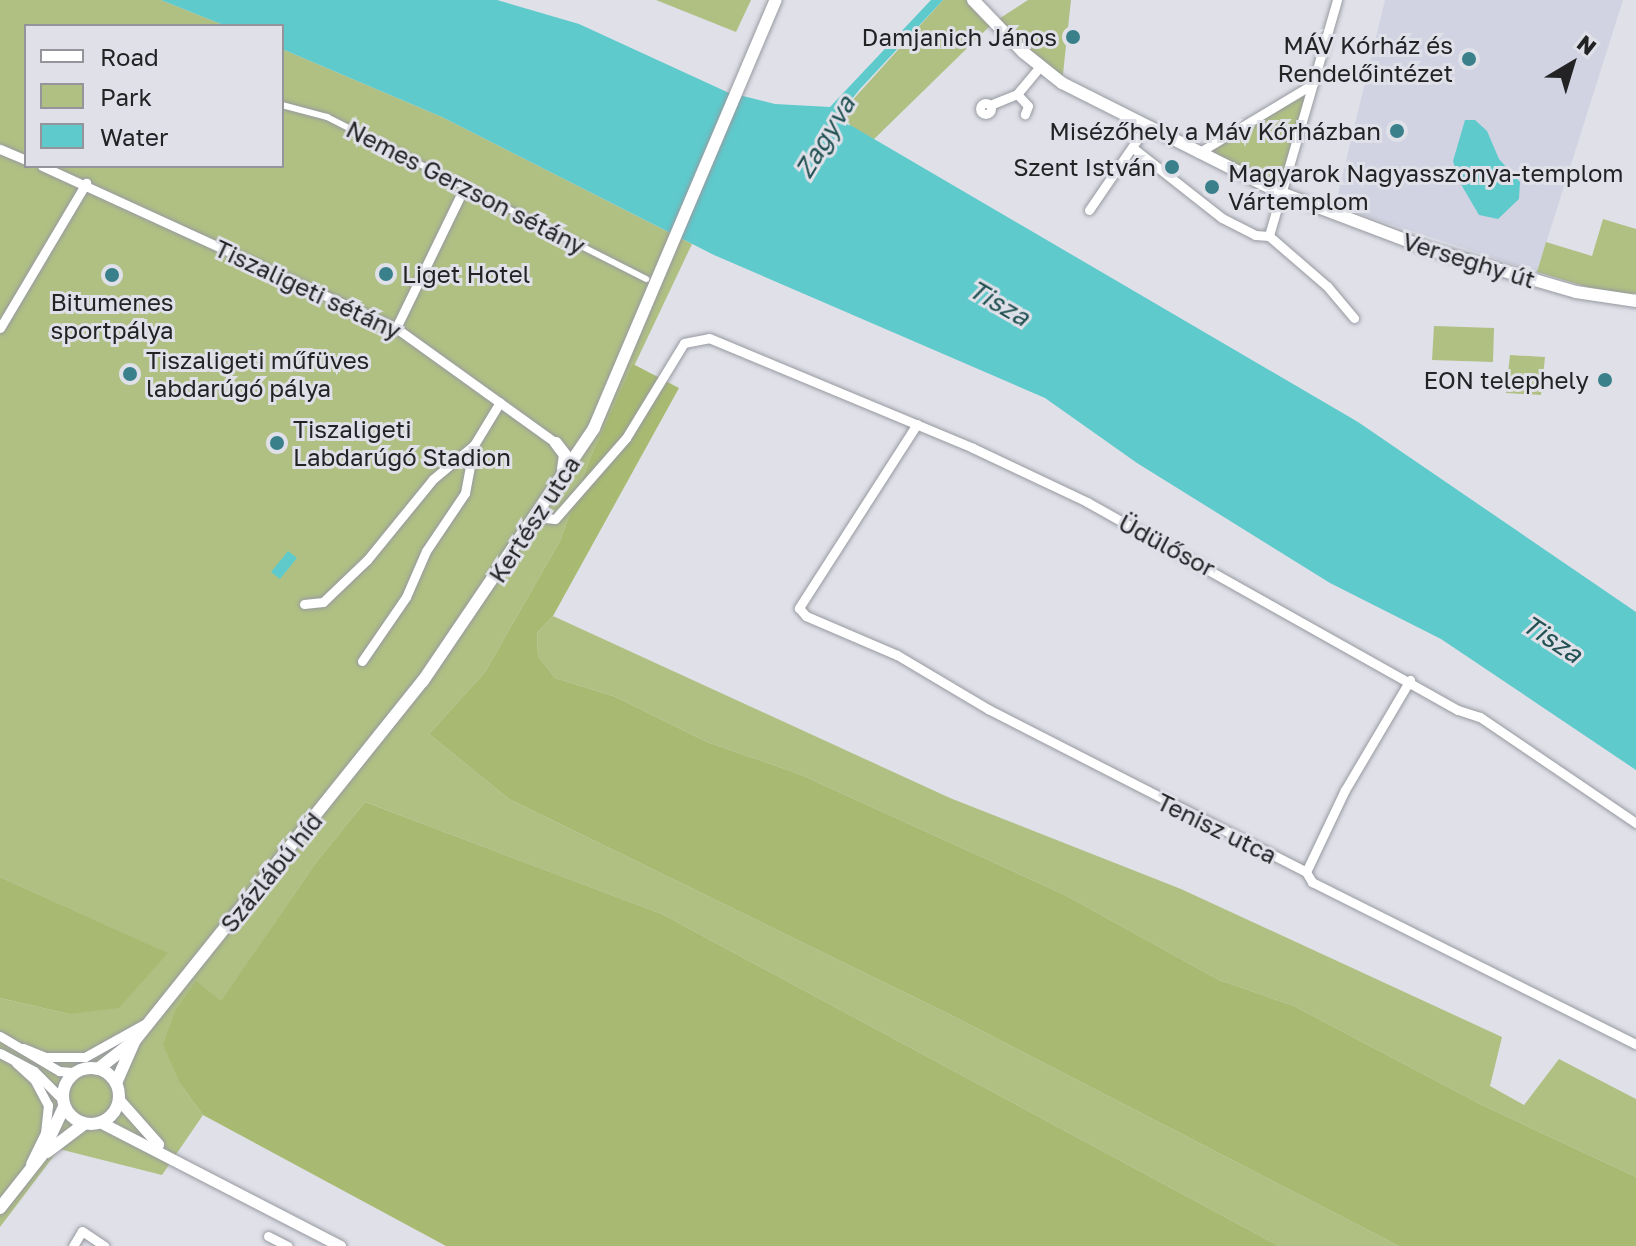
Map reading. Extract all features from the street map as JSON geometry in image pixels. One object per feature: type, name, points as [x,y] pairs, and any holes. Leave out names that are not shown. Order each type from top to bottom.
[{"type":"main road","name":"Kertész utca","points":[[374,743],[433,668],[591,432],[652,277],[776,0]]},
{"type":"main road","name":"Verseghy út","points":[[973,0],[1040,67],[1062,83],[1131,121],[1281,193],[1432,250],[1576,292],[1621,300],[1636,299]]},
{"type":"main road","points":[[556,443],[574,442],[591,432]]},
{"type":"main road","points":[[556,443],[576,453]]},
{"type":"main road","points":[[556,443],[565,455],[559,482]]},
{"type":"main road","name":"Százlábú híd","points":[[155,1016],[374,743]]},
{"type":"main road","points":[[41,1156],[75,1072],[98,1069],[135,1040],[155,1016]]},
{"type":"main road","points":[[0,1208],[41,1156],[84,1124],[102,1123],[119,1100],[116,1083],[135,1040]]},
{"type":"main road","points":[[98,1069],[116,1083]]},
{"type":"main road","points":[[63,1103],[84,1124]]},
{"type":"street","points":[[1269,236],[1337,0]]},
{"type":"street","points":[[990,105],[1017,94],[1040,67]]},
{"type":"street","points":[[1198,153],[1313,84]]},
{"type":"street","points":[[1017,94],[1028,106],[1025,114]]},
{"type":"street","name":"Nemes Gerzson sétány","points":[[284,106],[327,117],[652,277]]},
{"type":"street","points":[[1089,210],[1145,128]]},
{"type":"street","points":[[1133,148],[1222,218],[1255,235],[1269,236],[1327,286],[1354,318]]},
{"type":"street","points":[[0,149],[24,159]]},
{"type":"street","name":"Tiszaligeti sétány","points":[[47,168],[86,183],[396,328],[556,443]]},
{"type":"street","points":[[0,328],[86,183]]},
{"type":"street","points":[[396,328],[459,198]]},
{"type":"street","name":"Üdülősor","points":[[536,517],[555,519],[626,438],[680,347],[694,337],[717,341],[917,424],[1087,502],[1529,746],[1636,823]]},
{"type":"street","points":[[304,604],[323,602],[340,588],[433,479],[474,445],[500,402]]},
{"type":"street","name":"Tenisz utca","points":[[917,424],[799,608],[806,616],[897,655],[988,709],[1306,872],[1312,882],[1636,1044]]},
{"type":"street","points":[[362,661],[406,597],[426,551],[465,493],[474,445]]},
{"type":"street","points":[[1306,872],[1345,790],[1410,680]]},
{"type":"street","points":[[23,1048],[45,1057],[85,1057],[155,1016]]},
{"type":"street","points":[[0,1036],[59,1071],[75,1072]]},
{"type":"street","points":[[0,1053],[42,1077],[63,1103]]},
{"type":"street","points":[[16,1063],[44,1092],[49,1116],[23,1179]]},
{"type":"street","points":[[119,1100],[130,1119],[170,1156]]},
{"type":"street","points":[[102,1123],[340,1246]]},
{"type":"street","points":[[73,1246],[82,1231],[104,1246]]},
{"type":"street","points":[[268,1236],[288,1246]]},
{"type":"shaded area","points":[[1385,0],[1623,0],[1537,272],[1335,206]]},
{"type":"green space","points":[[0,0],[161,0],[221,24],[24,24],[24,168],[284,168],[284,50],[442,117],[692,244],[589,461],[560,541],[485,672],[429,734],[509,799],[951,1015],[1399,1246],[1279,1246],[662,914],[365,802],[317,861],[221,1002],[181,1085],[203,1115],[162,1175],[59,1149],[0,1227],[0,998],[69,1014],[167,953],[0,877]]},
{"type":"green space","points":[[656,0],[751,0],[736,32]]},
{"type":"green space","points":[[943,0],[973,0],[994,22],[872,141],[851,128],[839,115]]},
{"type":"green space","points":[[1028,0],[1071,0],[1062,83],[994,22]]},
{"type":"green space","points":[[1313,84],[1281,193],[1198,153]]},
{"type":"green space","points":[[1603,219],[1636,229],[1636,293],[1620,297],[1537,272],[1546,242],[1592,256]]},
{"type":"green space","points":[[1434,326],[1494,328],[1493,362],[1432,360]]},
{"type":"green space","points":[[1510,355],[1545,357],[1541,395],[1506,393]]},
{"type":"green space","points":[[633,364],[679,388],[553,616],[537,633],[538,656],[555,678],[616,697],[707,742],[799,774],[1065,895],[1219,980],[1294,1006],[1482,1105],[1636,1177],[1636,1246],[1399,1246],[951,1015],[509,799],[429,734],[485,672],[560,541],[589,461]]},
{"type":"green space","points":[[553,616],[950,798],[1181,889],[1502,1037],[1490,1086],[1524,1105],[1559,1059],[1636,1099],[1636,1177],[1482,1105],[1294,1006],[1219,980],[1065,895],[799,774],[707,742],[616,697],[555,678],[538,656],[537,633]]},
{"type":"green space","points":[[365,802],[662,914],[1279,1246],[446,1246],[203,1115],[181,1085],[163,1045],[175,1011],[196,981],[221,1001],[317,861]]},
{"type":"green space","points":[[0,877],[168,953],[119,1008],[69,1014],[0,998]]},
{"type":"water","points":[[161,0],[497,0],[579,24],[727,92],[775,104],[830,107],[931,0],[943,0],[839,115],[845,122],[1358,422],[1636,612],[1636,770],[1441,639],[1330,583],[1137,463],[1045,398],[714,255],[442,117],[284,50],[284,24],[221,24]]},
{"type":"water","points":[[1465,120],[1475,120],[1487,131],[1499,159],[1520,182],[1519,199],[1498,219],[1479,215],[1459,181],[1453,161]]},
{"type":"water","points":[[288,551],[297,558],[280,579],[271,572]]},
{"type":"place","name":"Damjanich János","points":[[1073,37]]},
{"type":"place","name":"MÁV Kórház és Rendelőintézet","points":[[1469,59]]},
{"type":"place","name":"Misézőhely a Máv Kórházban","points":[[1397,131]]},
{"type":"place","name":"Szent István","points":[[1172,167]]},
{"type":"place","name":"Magyarok Nagyasszonya-templom Vártemplom","points":[[1212,187]]},
{"type":"place","name":"Liget Hotel","points":[[386,274]]},
{"type":"place","name":"Bitumenes sportpálya","points":[[112,275]]},
{"type":"place","name":"Tiszaligeti műfüves labdarúgó pálya","points":[[130,374]]},
{"type":"place","name":"EON telephely","points":[[1605,380]]},
{"type":"place","name":"Tiszaligeti Labdarúgó Stadion","points":[[277,443]]},
{"type":"water label","name":"Zagyva","points":[[825,137]]},
{"type":"water label","name":"Tisza","points":[[999,303]]},
{"type":"water label","name":"Tisza","points":[[1552,639]]}]
